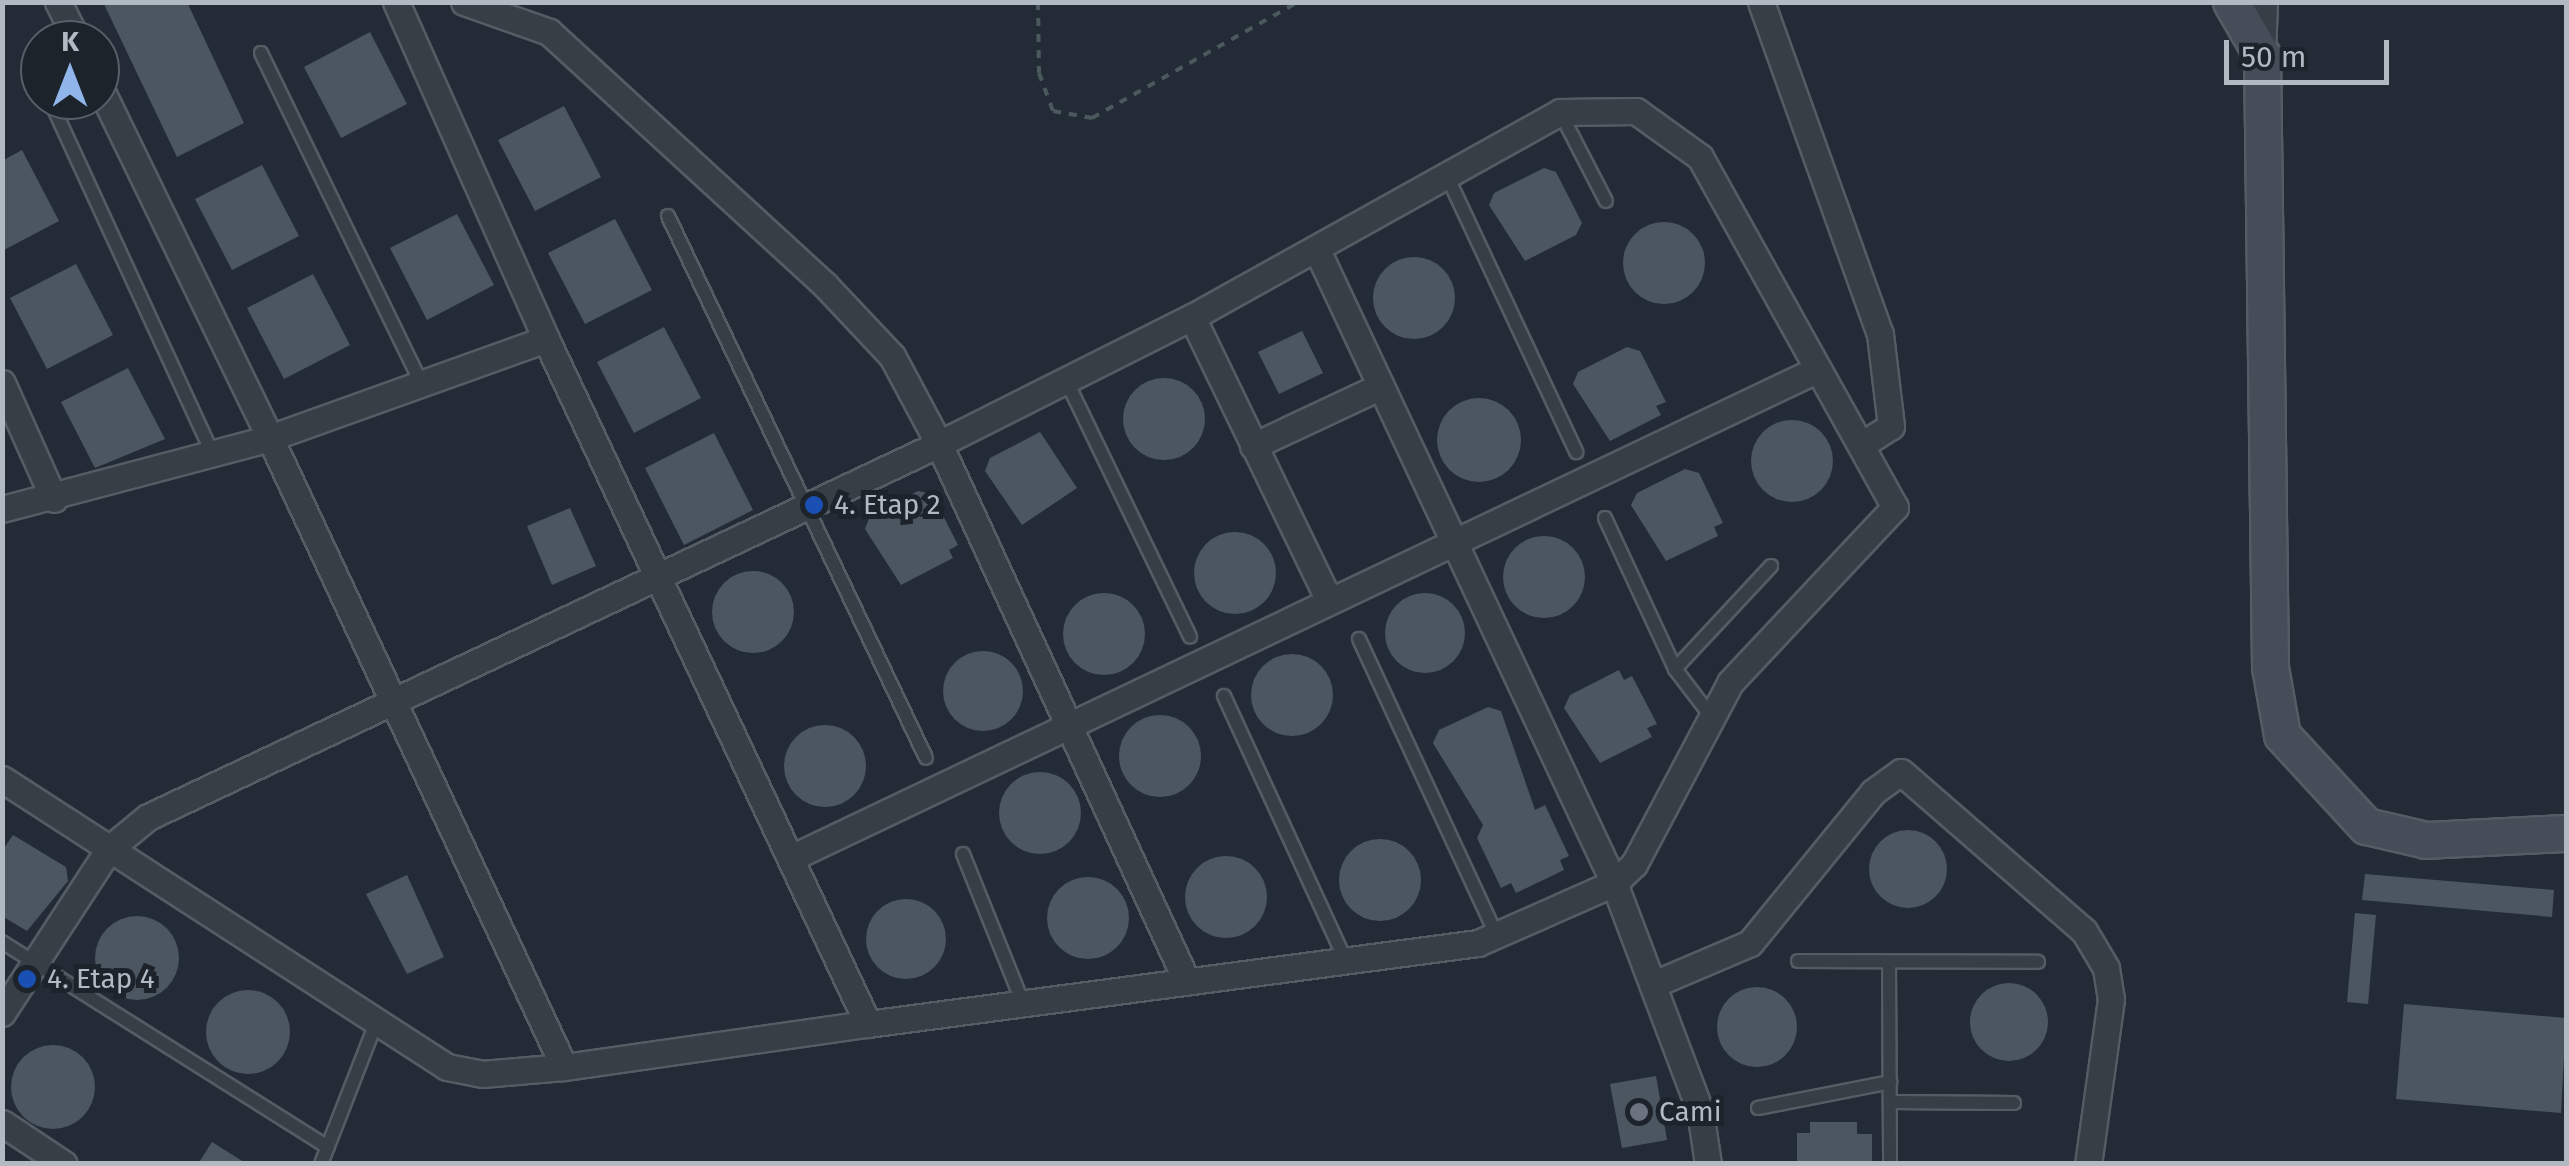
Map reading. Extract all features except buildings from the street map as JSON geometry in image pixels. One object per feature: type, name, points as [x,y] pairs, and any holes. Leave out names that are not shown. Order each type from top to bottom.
[{"type":"street","points":[[396,2],[546,339],[868,1024]]},
{"type":"street","points":[[464,2],[549,32],[825,286],[892,356],[1071,724],[1187,982]]},
{"type":"street","points":[[1762,2],[1880,334],[1892,426],[1864,442]]},
{"type":"street","points":[[2232,2],[2262,55]]},
{"type":"street","points":[[2264,2],[2270,667],[2282,735],[2366,826],[2426,840],[2566,833]]},
{"type":"street","points":[[2,780],[109,849],[376,1023],[464,1072],[564,1067],[1346,961],[1498,938],[1614,883],[1634,864],[1710,715],[1753,654],[1894,506],[1864,442],[1682,138],[1636,111],[1560,112],[1192,317],[938,444],[394,704],[148,816],[109,849],[2,1013]]},
{"type":"street","points":[[116,120],[270,438],[564,1067]]},
{"type":"street","points":[[1316,250],[1614,883],[1700,1111],[1708,1164]]},
{"type":"street","points":[[1192,317],[1329,602]]},
{"type":"street","points":[[2,509],[54,499],[270,438],[546,339]]},
{"type":"street","points":[[791,858],[1818,368]]},
{"type":"street","points":[[2,383],[54,499]]},
{"type":"street","points":[[1254,446],[1381,386]]},
{"type":"street","points":[[1654,984],[1750,943],[1873,792],[1901,772],[2084,931],[2106,968],[2111,998],[2088,1164]]},
{"type":"street","points":[[2,1123],[64,1164]]},
{"type":"lane","points":[[261,53],[422,384]]},
{"type":"lane","points":[[1560,112],[1606,201]]},
{"type":"lane","points":[[59,120],[213,454]]},
{"type":"lane","points":[[1447,176],[1576,452]]},
{"type":"lane","points":[[668,216],[926,758]]},
{"type":"lane","points":[[1066,380],[1190,638]]},
{"type":"lane","points":[[1605,518],[1675,670],[1710,715]]},
{"type":"lane","points":[[1675,670],[1771,566]]},
{"type":"lane","points":[[1359,639],[1498,938]]},
{"type":"lane","points":[[1224,696],[1346,961]]},
{"type":"lane","points":[[962,854],[1023,1004]]},
{"type":"lane","points":[[2,942],[328,1147]]},
{"type":"lane","points":[[1798,962],[2038,962]]},
{"type":"lane","points":[[1888,962],[1890,1164]]},
{"type":"lane","points":[[322,1164],[376,1023]]},
{"type":"lane","points":[[1758,1108],[1890,1082]]},
{"type":"lane","points":[[1890,1102],[2014,1103]]},
{"type":"path","points":[[1038,2],[1039,73],[1053,111],[1092,118],[1298,2]]},
{"type":"place","name":"4. Etap 2","points":[[814,505]]},
{"type":"place","name":"4. Etap 4","points":[[27,979]]},
{"type":"place","name":"Cami","points":[[1639,1112]]}]
